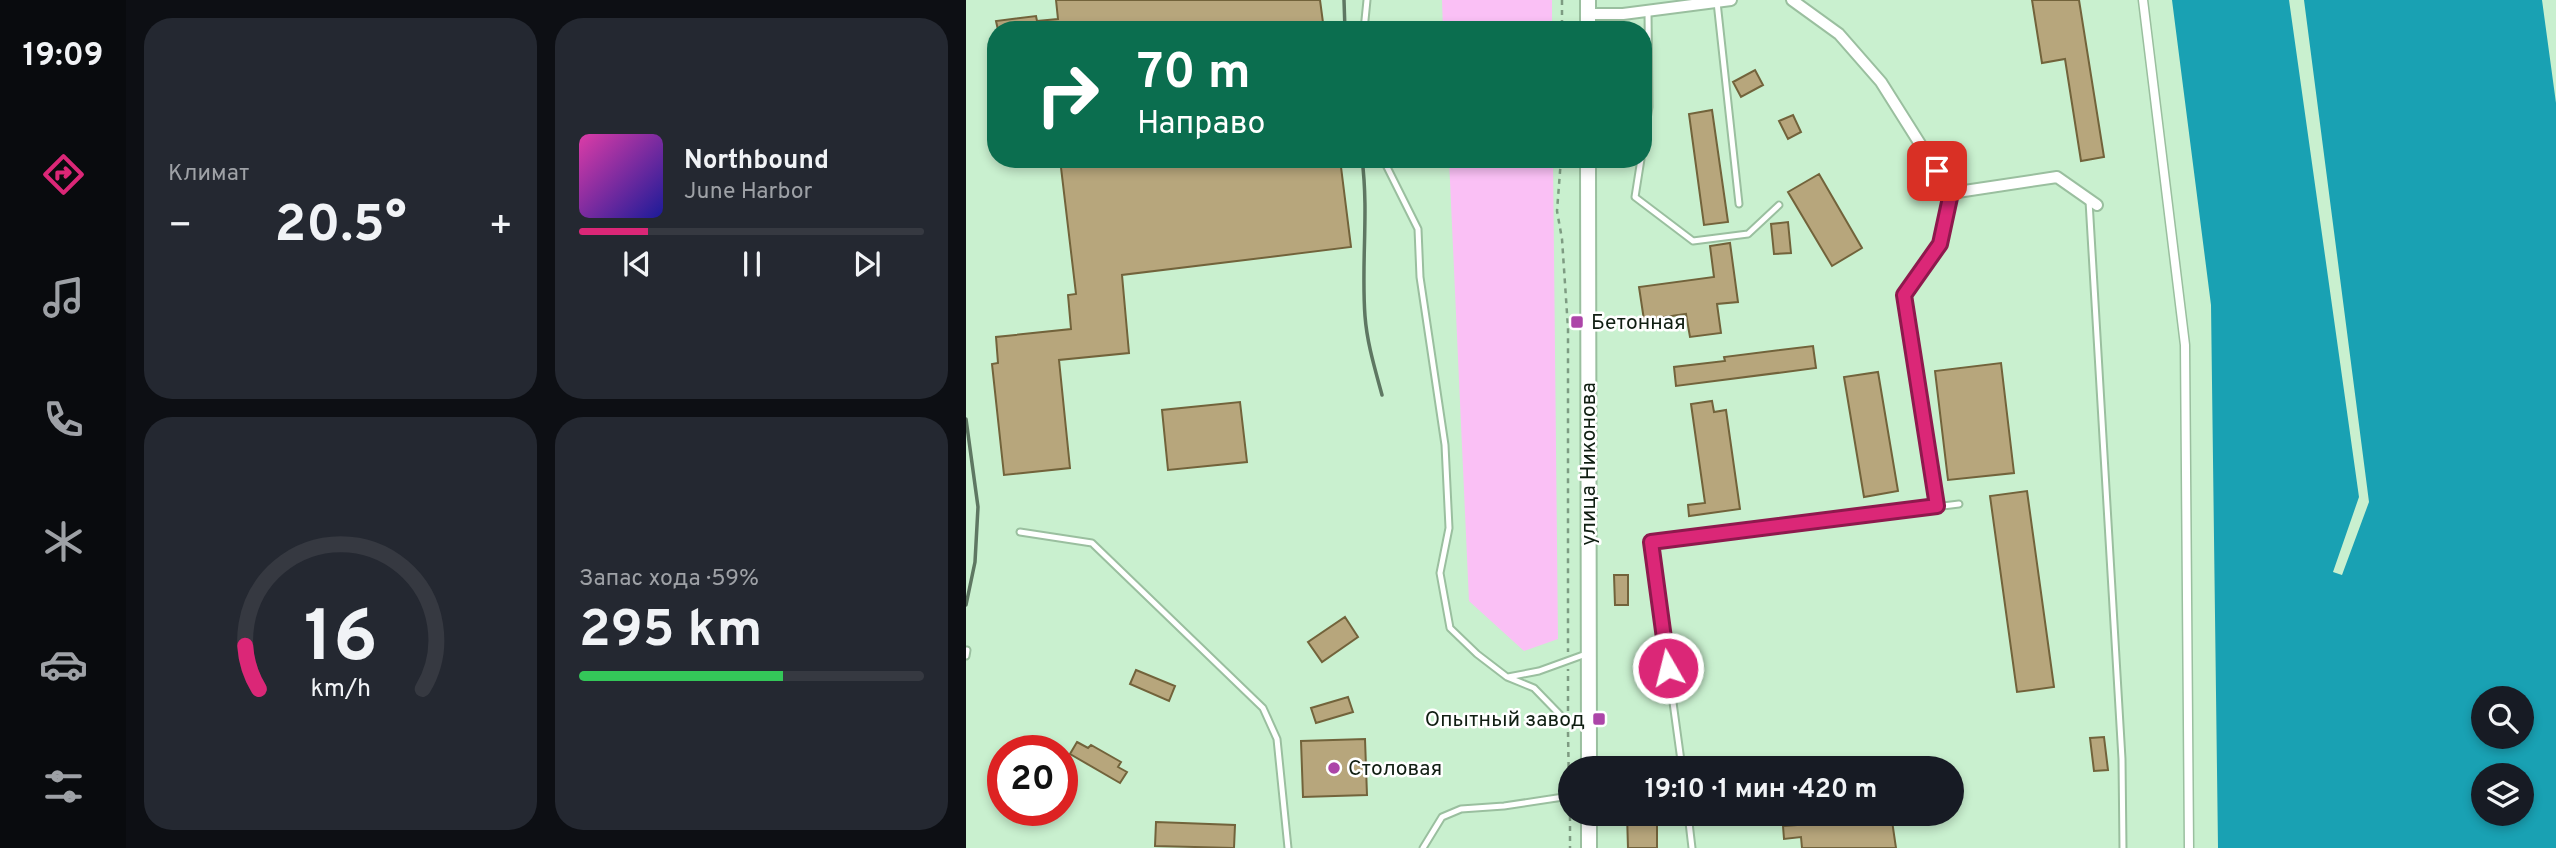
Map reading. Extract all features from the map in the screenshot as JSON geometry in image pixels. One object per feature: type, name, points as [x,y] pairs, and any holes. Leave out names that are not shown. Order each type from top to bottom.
[{"type":"main road","name":"улица Никонова","points":[[1588,168],[1589,756]]},
{"type":"main road","points":[[1589,826],[1589,848]]},
{"type":"street","points":[[1588,7],[1623,14],[1731,0]]},
{"type":"street","points":[[1792,0],[1839,34],[1881,82],[1951,193],[2057,177],[2093,203]]},
{"type":"street","points":[[2143,0],[2185,345],[2189,848]]},
{"type":"lane","points":[[1365,21],[1367,0]]},
{"type":"lane","points":[[1717,2],[1739,204]]},
{"type":"lane","points":[[1648,10],[1648,21]]},
{"type":"lane","points":[[1388,168],[1418,229],[1420,277],[1445,445],[1449,528],[1440,573],[1450,628],[1477,654],[1507,677],[1534,688],[1568,723],[1590,724]]},
{"type":"lane","points":[[1640,168],[1635,197],[1693,241],[1748,234],[1779,205]]},
{"type":"lane","points":[[1937,506],[1904,295],[1940,244],[1951,193]]},
{"type":"lane","points":[[2093,203],[2122,759],[2123,848]]},
{"type":"lane","points":[[1680,756],[1651,542],[1959,503]]},
{"type":"lane","points":[[1020,532],[1092,542],[1263,708],[1277,739],[1288,848]]},
{"type":"lane","points":[[1507,677],[1539,671],[1588,653]]},
{"type":"lane","points":[[1423,848],[1441,817],[1461,809],[1558,798]]},
{"type":"lane","points":[[1689,826],[1692,848]]},
{"type":"path","points":[[1562,0],[1562,21]]},
{"type":"path","points":[[1560,168],[1557,211],[1562,239],[1568,328],[1569,756]]},
{"type":"path","points":[[1570,826],[1570,848]]},
{"type":"shaded area","points":[[1442,0],[1552,0],[1552,21],[1443,21]]},
{"type":"shaded area","points":[[1449,168],[1553,168],[1558,639],[1524,651],[1469,601]]},
{"type":"water","points":[[2172,0],[2289,0],[2359,497],[2333,572],[2342,575],[2369,502],[2304,0],[2542,0],[2556,103],[2556,848],[2218,848],[2211,305]]},
{"type":"building","points":[[1056,0],[1320,0],[1323,21],[1037,21],[1058,19]]},
{"type":"building","points":[[2032,0],[2079,0],[2104,157],[2081,161],[2065,59],[2042,63]]},
{"type":"building","points":[[1036,16],[1037,21],[996,21]]},
{"type":"building","points":[[1755,70],[1763,85],[1741,97],[1733,82]]},
{"type":"building","points":[[1712,110],[1728,222],[1704,225],[1689,114]]},
{"type":"building","points":[[1793,115],[1801,132],[1788,139],[1779,121]]},
{"type":"building","points":[[1061,168],[1341,168],[1351,247],[1122,275],[1129,353],[1059,360],[1070,468],[1004,475],[992,364],[998,363],[996,337],[1071,329],[1068,295],[1076,294]]},
{"type":"building","points":[[1819,174],[1862,248],[1832,266],[1788,192]]},
{"type":"building","points":[[1788,222],[1791,253],[1774,254],[1771,224]]},
{"type":"building","points":[[1730,243],[1738,302],[1717,304],[1721,333],[1690,337],[1686,314],[1644,320],[1639,287],[1714,277],[1710,246]]},
{"type":"building","points":[[1813,346],[1816,368],[1676,386],[1674,367],[1725,361],[1724,357]]},
{"type":"building","points":[[2001,363],[2014,473],[1948,480],[1935,371]]},
{"type":"building","points":[[1878,372],[1898,491],[1864,497],[1844,377]]},
{"type":"building","points":[[1712,401],[1714,412],[1726,410],[1740,509],[1689,516],[1688,505],[1705,503],[1691,404]]},
{"type":"building","points":[[1240,402],[1247,462],[1168,470],[1162,410]]},
{"type":"building","points":[[2027,491],[2054,687],[2017,692],[1990,496]]},
{"type":"building","points":[[1614,575],[1628,575],[1628,605],[1615,605]]},
{"type":"building","points":[[1345,617],[1358,637],[1322,662],[1308,642]]},
{"type":"building","points":[[1136,670],[1175,686],[1169,701],[1130,684]]},
{"type":"building","points":[[1348,697],[1353,712],[1316,723],[1311,708]]},
{"type":"building","points":[[2104,737],[2108,770],[2094,771],[2090,738]]},
{"type":"building","name":"Столовая","points":[[1365,739],[1367,795],[1303,797],[1301,741]]},
{"type":"building","points":[[1078,743],[1088,748],[1091,745],[1121,762],[1118,767],[1127,772],[1120,783],[1078,759]]},
{"type":"building","points":[[1156,822],[1235,825],[1234,848],[1155,846]]},
{"type":"building","points":[[1627,826],[1657,826],[1657,848],[1628,848]]},
{"type":"building","points":[[1783,826],[1893,826],[1896,848],[1802,848],[1801,837],[1784,839]]},
{"type":"railway","points":[[1344,0],[1345,21]]},
{"type":"railway","points":[[1363,168],[1365,316],[1369,346],[1382,395]]},
{"type":"railway","points":[[966,419],[978,507],[975,562],[966,605]]},
{"type":"place","name":"Бетонная","points":[[1577,322]]},
{"type":"place","name":"Опытный завод","points":[[1599,719]]},
{"type":"place","name":"Столовая","points":[[1334,768]]},
{"type":"route","points":[[1668,668],[1651,542],[1937,506],[1904,295],[1940,244],[1951,193],[1937,171]]}]
